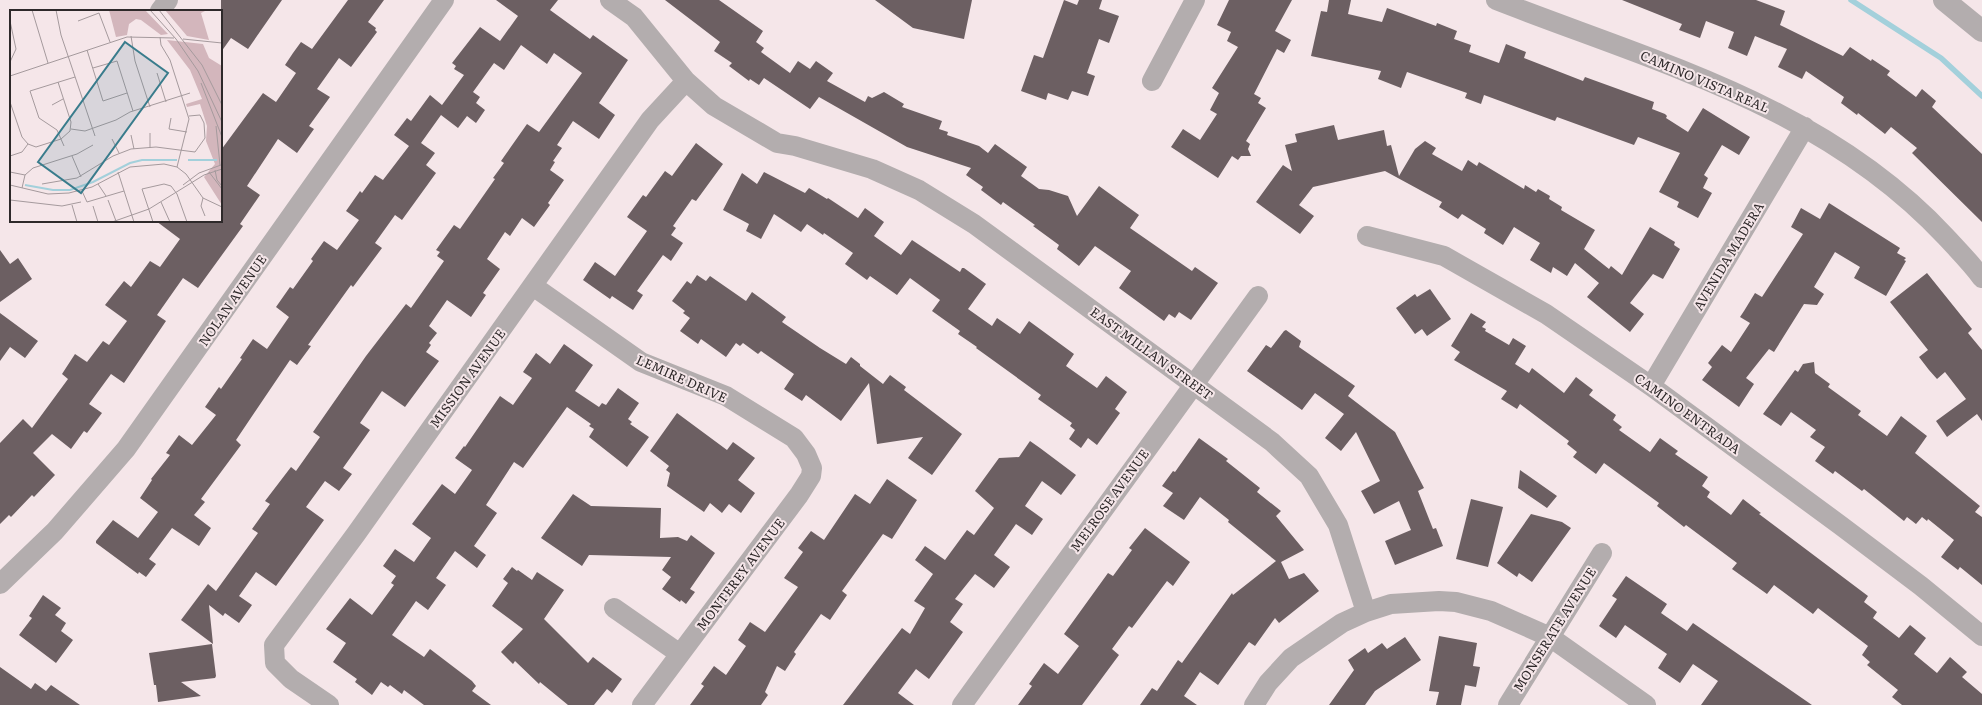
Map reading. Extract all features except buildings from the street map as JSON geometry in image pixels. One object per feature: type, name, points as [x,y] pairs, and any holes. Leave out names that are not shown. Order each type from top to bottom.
[{"type":"street","points":[[161,10],[168,0]]},
{"type":"street","name":"NOLAN AVENUE","points":[[0,584],[55,531],[126,449],[444,0]]},
{"type":"street","name":"EAST MILLAN STREET","points":[[610,0],[634,17],[686,80],[714,106],[777,143],[795,146],[872,169],[919,190],[968,220],[1194,383],[1272,442],[1309,476],[1338,525],[1366,612]]},
{"type":"street","points":[[1152,81],[1195,0]]},
{"type":"street","name":"CAMINO VISTA REAL","points":[[1496,0],[1695,74],[1743,95],[1805,127],[1852,157],[1904,195],[1940,230],[1982,278]]},
{"type":"street","points":[[1947,1],[1982,30]]},
{"type":"street","name":"MISSION AVENUE","points":[[329,705],[291,679],[274,663],[274,645],[533,286],[650,120],[686,80]]},
{"type":"street","name":"AVENIDA MADERA","points":[[1651,386],[1805,127]]},
{"type":"street","name":"CAMINO ENTRADA","points":[[1367,236],[1444,256],[1546,314],[1651,386],[1840,525],[1921,586],[1982,636]]},
{"type":"street","name":"LEMIRE DRIVE","points":[[533,286],[641,362],[726,396],[794,438]]},
{"type":"street","name":"MELROSE AVENUE","points":[[962,705],[1258,296]]},
{"type":"street","name":"MONTEREY AVENUE","points":[[642,705],[811,476],[812,468],[806,454],[794,438]]},
{"type":"street","name":"MONSERATE AVENUE","points":[[1508,705],[1602,553]]},
{"type":"street","points":[[1254,705],[1268,683],[1292,658],[1342,623],[1366,612],[1392,604],[1456,602],[1491,611],[1550,636],[1646,705]]},
{"type":"street","points":[[614,608],[680,654]]},
{"type":"waterway","points":[[1851,0],[1941,58],[1982,96]]}]
